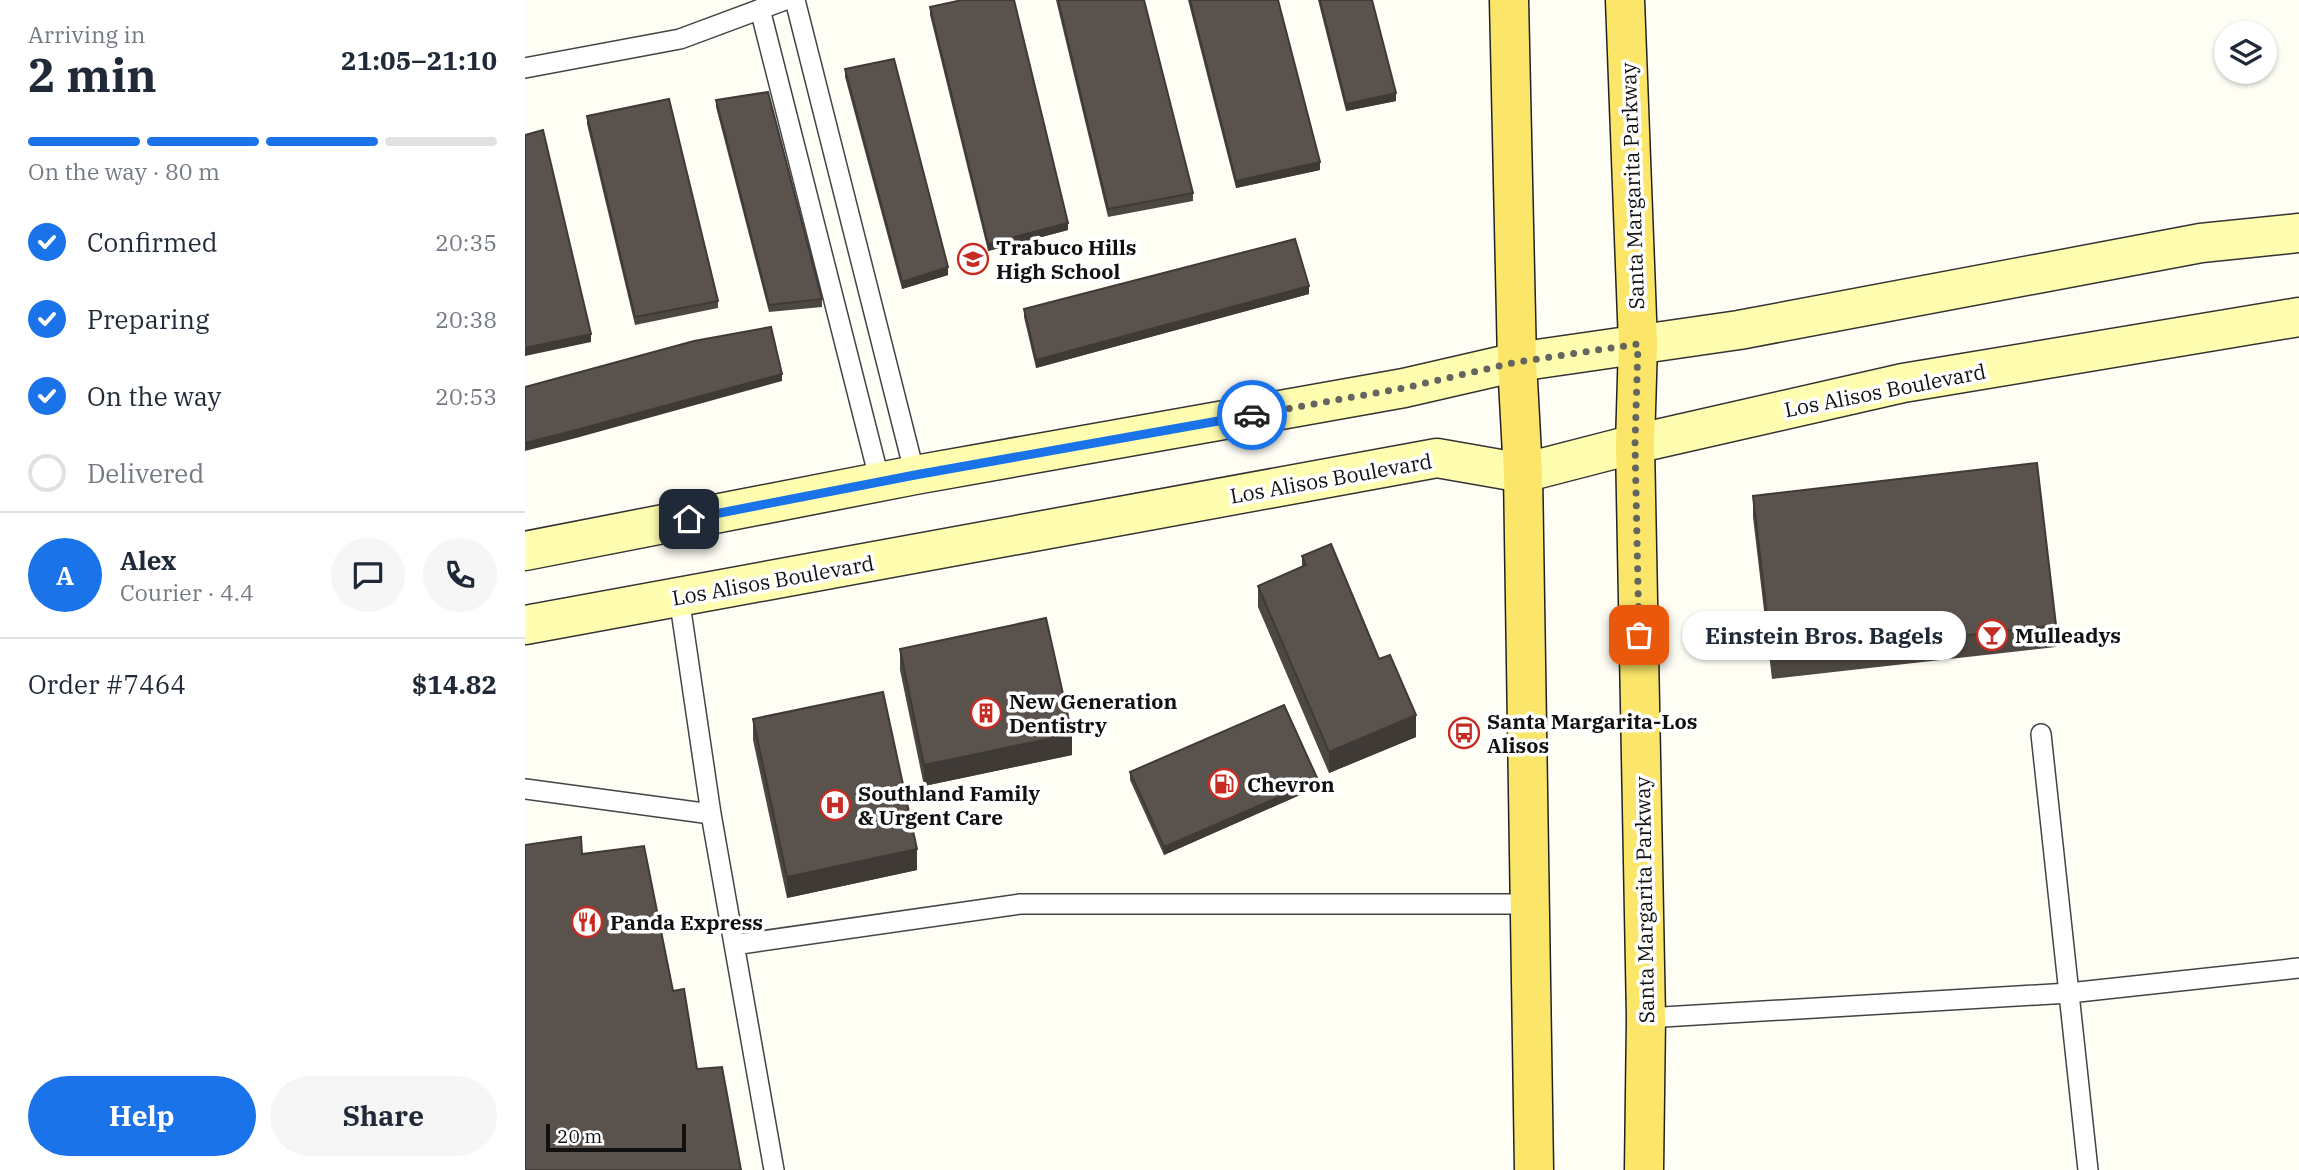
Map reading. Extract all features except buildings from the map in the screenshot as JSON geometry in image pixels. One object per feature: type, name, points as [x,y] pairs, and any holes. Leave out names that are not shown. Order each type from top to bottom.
[{"type":"main road","points":[[1509,0],[1517,362],[1523,473],[1534,1170]]},
{"type":"main road","name":"Santa Margarita Parkway","points":[[1625,0],[1638,344],[1635,444],[1646,1018],[1644,1170]]},
{"type":"main road","points":[[525,551],[897,479],[1404,388],[1517,362],[1739,330],[2201,243],[2299,233]]},
{"type":"main road","name":"Los Alisos Boulevard","points":[[525,625],[1437,458],[1523,473],[1635,444],[1903,383],[2299,317]]},
{"type":"lane","points":[[525,68],[680,39],[785,0]]},
{"type":"lane","points":[[795,0],[897,479]]},
{"type":"lane","points":[[760,9],[897,479]]},
{"type":"lane","points":[[680,597],[711,814],[774,1170]]},
{"type":"lane","points":[[2041,734],[2088,1170]]},
{"type":"lane","points":[[525,789],[711,814]]},
{"type":"lane","points":[[734,945],[1020,904],[1529,904]]},
{"type":"lane","points":[[1646,1018],[2069,993],[2299,968]]},
{"type":"way so far","points":[[1252,415],[1404,388],[1517,362],[1638,344],[1635,444],[1639,635]]},
{"type":"place","name":"Trabuco Hills High School","points":[[973,259]]},
{"type":"place","name":"Einstein Bros. Bagels","points":[[1639,635]]},
{"type":"place","name":"Mulleadys","points":[[1992,635]]},
{"type":"place","name":"New Generation Dentistry","points":[[986,713]]},
{"type":"place","name":"Santa Margarita-Los Alisos","points":[[1464,733]]},
{"type":"place","name":"Chevron","points":[[1224,784]]},
{"type":"place","name":"Southland Family & Urgent Care","points":[[835,805]]},
{"type":"place","name":"Panda Express","points":[[587,922]]},
{"type":"route","points":[[689,519],[915,475],[1252,415]]}]
